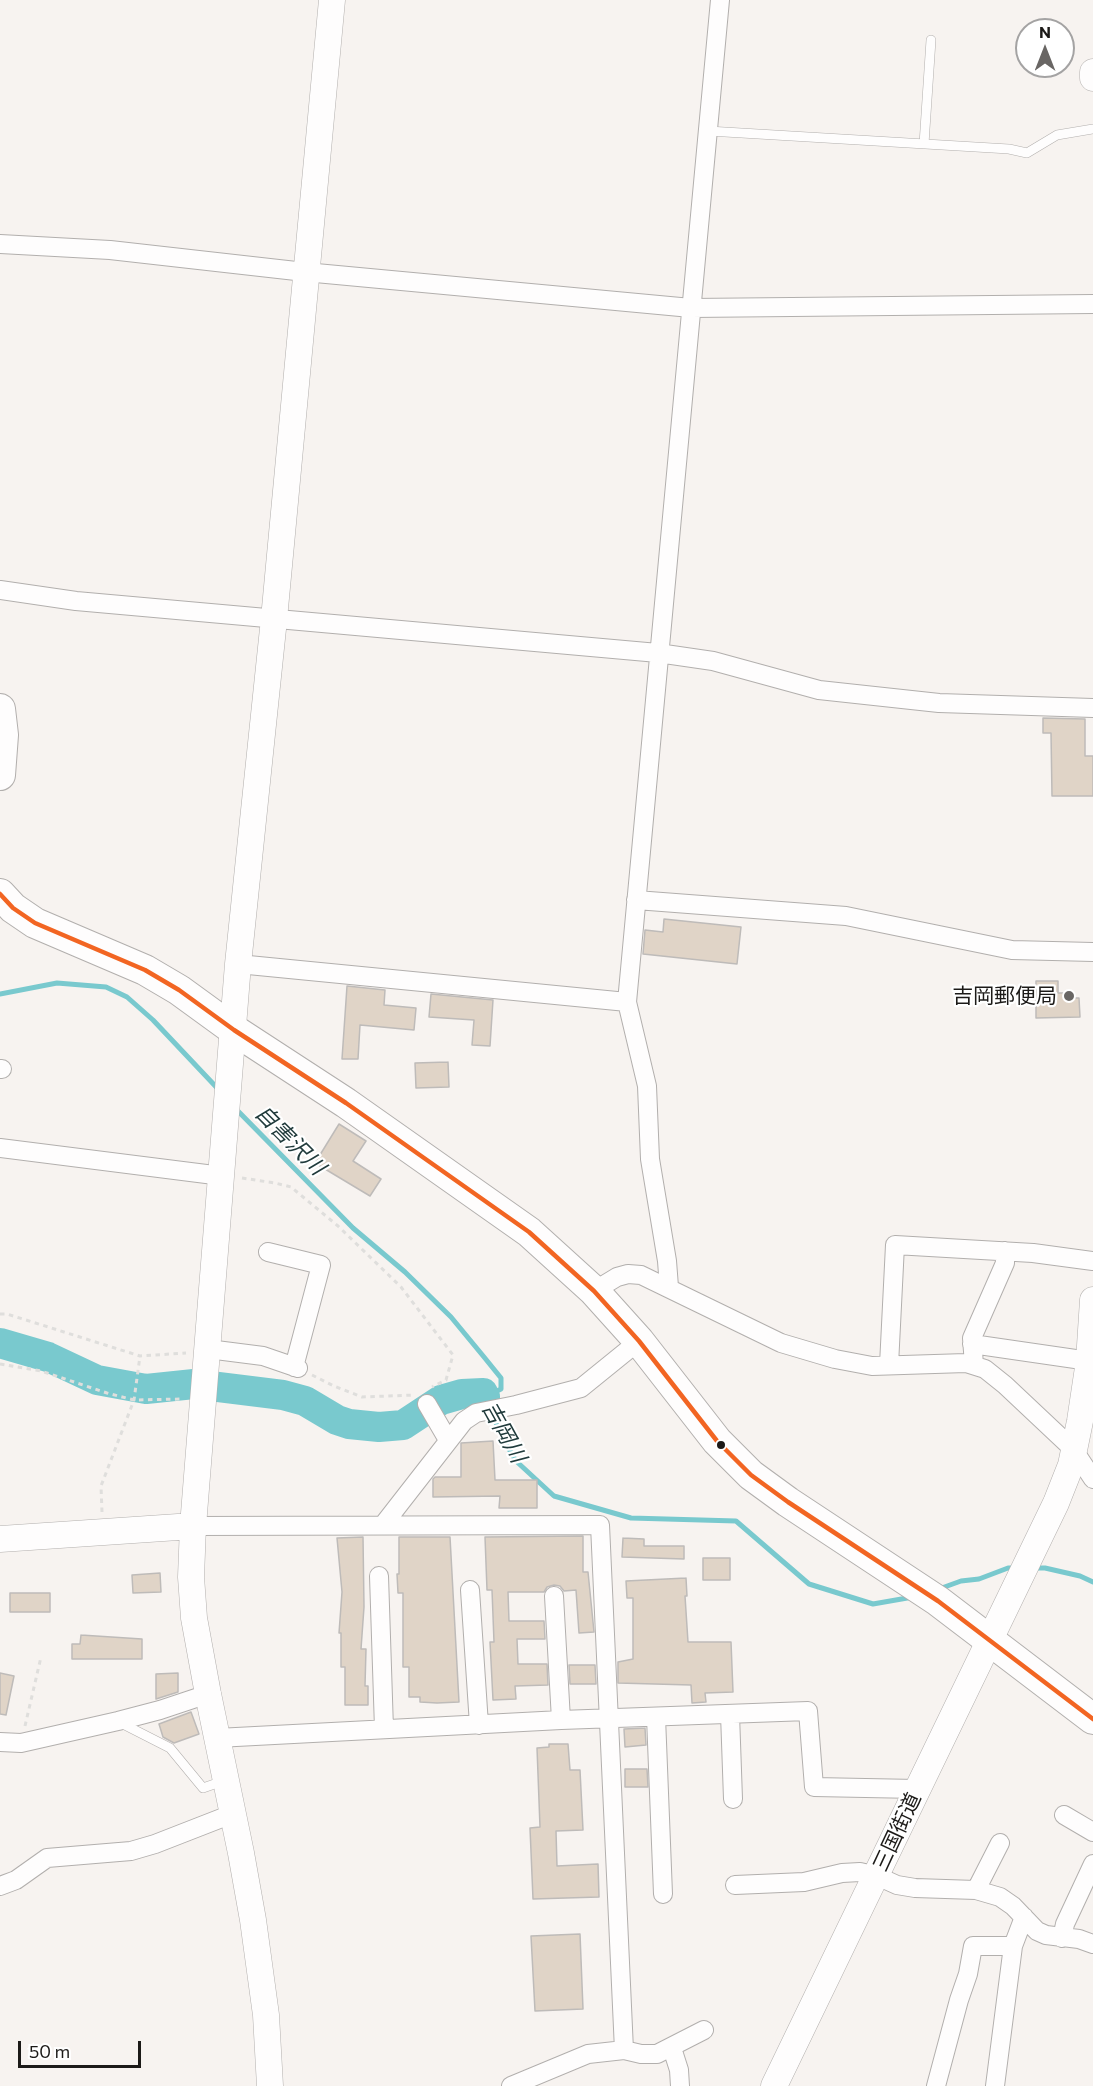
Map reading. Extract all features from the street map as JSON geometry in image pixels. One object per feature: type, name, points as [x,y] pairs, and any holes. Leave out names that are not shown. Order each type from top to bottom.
[{"type":"main road","points":[[0,709],[3,735],[0,775]]},
{"type":"main road","points":[[0,894],[13,908],[35,922],[145,970],[179,990],[234,1030],[355,1109],[530,1232],[594,1291],[639,1341],[717,1440],[751,1475],[938,1601],[1093,1719]]},
{"type":"street","points":[[270,2086],[266,2015],[253,1920],[242,1853],[225,1780],[194,1618],[191,1577],[238,964],[332,0]]},
{"type":"street","points":[[669,1287],[667,1261],[650,1159],[647,1086],[627,1002],[720,0]]},
{"type":"street","points":[[1093,72],[1093,78]]},
{"type":"street","points":[[0,244],[110,250],[305,272],[691,308],[1093,304]]},
{"type":"street","points":[[0,590],[76,601],[658,653],[713,661],[819,690],[939,703],[1093,708]]},
{"type":"street","points":[[636,900],[846,916],[1012,950],[1093,952]]},
{"type":"street","points":[[238,964],[627,1002]]},
{"type":"street","points":[[0,1148],[222,1176]]},
{"type":"street","points":[[889,1365],[895,1245],[1005,1251],[1093,1261]]},
{"type":"street","points":[[974,1365],[972,1338],[1005,1263],[1005,1251]]},
{"type":"street","points":[[207,1356],[263,1356],[296,1367],[321,1265],[268,1252]]},
{"type":"street","points":[[594,1291],[617,1277],[628,1274],[641,1275],[781,1342],[834,1359],[872,1366],[966,1363],[985,1369],[1073,1449],[1093,1479]]},
{"type":"street","points":[[1073,1449],[1089,1361],[1093,1300]]},
{"type":"street","points":[[383,1525],[464,1421],[476,1413],[581,1388],[639,1341]]},
{"type":"street","points":[[972,1344],[1089,1361]]},
{"type":"street","points":[[423,1399],[448,1440]]},
{"type":"street","name":"三国街道","points":[[774,2086],[1034,1552],[1071,1465],[1073,1449]]},
{"type":"street","points":[[0,1539],[194,1526],[600,1525],[624,2050]]},
{"type":"street","points":[[378,1576],[384,1730]]},
{"type":"street","points":[[470,1590],[479,1725]]},
{"type":"street","points":[[554,1596],[561,1720]]},
{"type":"street","points":[[0,1742],[21,1743],[118,1722],[208,1694]]},
{"type":"street","points":[[217,1738],[561,1720],[808,1711],[814,1787],[917,1789]]},
{"type":"street","points":[[729,1714],[733,1799]]},
{"type":"street","points":[[656,1717],[663,1894]]},
{"type":"street","points":[[0,1886],[16,1880],[47,1858],[131,1851],[232,1814]]},
{"type":"street","points":[[1064,1815],[1093,1832]]},
{"type":"street","points":[[976,1890],[1000,1843]]},
{"type":"street","points":[[1062,1938],[1065,1924],[1093,1864]]},
{"type":"street","points":[[735,1885],[804,1882],[842,1873],[860,1872],[877,1876],[897,1885],[915,1888],[976,1890],[1000,1898],[1037,1931],[1093,1944]]},
{"type":"street","points":[[995,2086],[1013,1946],[1024,1917]]},
{"type":"street","points":[[936,2086],[958,2000],[968,1974],[973,1946],[1013,1946]]},
{"type":"street","points":[[511,2086],[588,2054],[624,2050],[641,2054],[657,2054],[704,2030]]},
{"type":"street","points":[[672,2048],[679,2070],[680,2086]]},
{"type":"lane","points":[[924,144],[931,40]]},
{"type":"lane","points":[[708,131],[1009,148],[1027,153],[1057,135],[1093,129]]},
{"type":"lane","points":[[118,1722],[170,1748],[202,1788],[225,1780]]},
{"type":"path","points":[[222,1176],[291,1187],[338,1226],[401,1287],[453,1355],[446,1380],[423,1399],[362,1397],[296,1367]]},
{"type":"path","points":[[0,1314],[7,1314],[140,1356],[187,1353],[207,1356]]},
{"type":"path","points":[[103,1532],[101,1486],[134,1400],[140,1356]]},
{"type":"path","points":[[0,1364],[40,1371],[107,1394],[134,1400],[205,1395]]},
{"type":"path","points":[[21,1743],[41,1657]]},
{"type":"building","points":[[1043,718],[1085,719],[1085,756],[1093,756],[1093,796],[1052,796],[1051,733],[1043,733]]},
{"type":"building","points":[[664,919],[741,927],[737,964],[643,954],[645,930],[663,932]]},
{"type":"building","points":[[1036,981],[1058,981],[1058,993],[1073,993],[1073,998],[1079,998],[1080,1017],[1036,1018]]},
{"type":"building","points":[[347,986],[385,990],[384,1005],[416,1008],[414,1030],[360,1025],[358,1059],[342,1059]]},
{"type":"building","points":[[431,994],[493,1000],[490,1046],[472,1045],[474,1020],[429,1017]]},
{"type":"building","points":[[448,1062],[449,1087],[416,1088],[415,1063]]},
{"type":"building","points":[[339,1124],[366,1141],[353,1161],[381,1179],[370,1196],[315,1163]]},
{"type":"building","points":[[493,1441],[495,1480],[537,1480],[537,1508],[499,1508],[500,1496],[433,1497],[435,1477],[461,1477],[461,1443]]},
{"type":"building","points":[[583,1536],[583,1572],[588,1572],[594,1632],[579,1633],[576,1590],[564,1591],[560,1586],[554,1585],[547,1587],[544,1592],[508,1592],[509,1621],[544,1621],[545,1639],[517,1639],[518,1664],[547,1664],[548,1685],[515,1686],[516,1699],[493,1700],[490,1642],[494,1642],[492,1590],[487,1590],[485,1537]]},
{"type":"building","points":[[363,1537],[364,1607],[361,1649],[366,1649],[365,1686],[368,1686],[368,1705],[345,1705],[345,1667],[341,1667],[341,1633],[339,1633],[342,1592],[337,1538]]},
{"type":"building","points":[[399,1537],[450,1537],[459,1702],[420,1702],[420,1697],[409,1697],[409,1667],[403,1667],[403,1593],[398,1593]]},
{"type":"building","points":[[623,1538],[644,1539],[644,1546],[684,1546],[684,1559],[622,1557]]},
{"type":"building","points":[[703,1558],[730,1558],[730,1580],[703,1580]]},
{"type":"building","points":[[160,1573],[161,1592],[133,1593],[132,1575]]},
{"type":"building","points":[[686,1578],[688,1642],[731,1642],[733,1692],[705,1693],[706,1702],[692,1703],[691,1685],[618,1683],[618,1662],[633,1659],[633,1598],[627,1598],[626,1581]]},
{"type":"building","points":[[10,1593],[50,1593],[50,1612],[10,1612]]},
{"type":"building","points":[[81,1635],[142,1639],[142,1659],[72,1659],[72,1644],[80,1644]]},
{"type":"building","points":[[569,1665],[595,1665],[596,1684],[570,1684]]},
{"type":"building","points":[[0,1673],[14,1676],[6,1715],[0,1714]]},
{"type":"building","points":[[178,1673],[178,1692],[156,1699],[156,1674]]},
{"type":"building","points":[[191,1712],[199,1734],[174,1743],[163,1737],[159,1724]]},
{"type":"building","points":[[645,1728],[646,1745],[625,1747],[624,1729]]},
{"type":"building","points":[[549,1744],[568,1744],[570,1770],[580,1770],[583,1830],[556,1831],[557,1866],[598,1864],[599,1897],[533,1899],[530,1828],[540,1827],[537,1748],[549,1747]]},
{"type":"building","points":[[625,1769],[647,1769],[648,1787],[625,1787]]},
{"type":"building","points":[[580,1934],[583,2009],[535,2011],[531,1936]]},
{"type":"waterway","name":"自害沢川","points":[[0,994],[57,983],[106,987],[127,997],[153,1020],[220,1091]]},
{"type":"waterway","name":"吉岡川","points":[[234,1107],[353,1228],[405,1272],[451,1317],[484,1357],[501,1378],[501,1389],[485,1397],[503,1439],[516,1461],[554,1496],[631,1518],[736,1521],[809,1584],[873,1604],[913,1597]]},
{"type":"waterway","name":"吉岡川","points":[[0,1343],[48,1357],[97,1380],[146,1389],[194,1384],[283,1395],[305,1401],[337,1420],[349,1424],[379,1427],[403,1425],[441,1400],[462,1394],[483,1393],[485,1397]]},
{"type":"waterway","name":"吉岡川","points":[[939,1589],[961,1581],[979,1579],[1008,1568],[1016,1568]]},
{"type":"waterway","name":"吉岡川","points":[[1034,1568],[1045,1568],[1080,1576],[1093,1582]]},
{"type":"transit line","points":[[0,894],[13,908],[35,923],[145,970],[179,990],[234,1030],[346,1103],[529,1232],[594,1291],[639,1341],[717,1441],[751,1475],[938,1601],[1093,1719]]},
{"type":"place","name":"吉岡郵便局","points":[[1069,996]]}]
